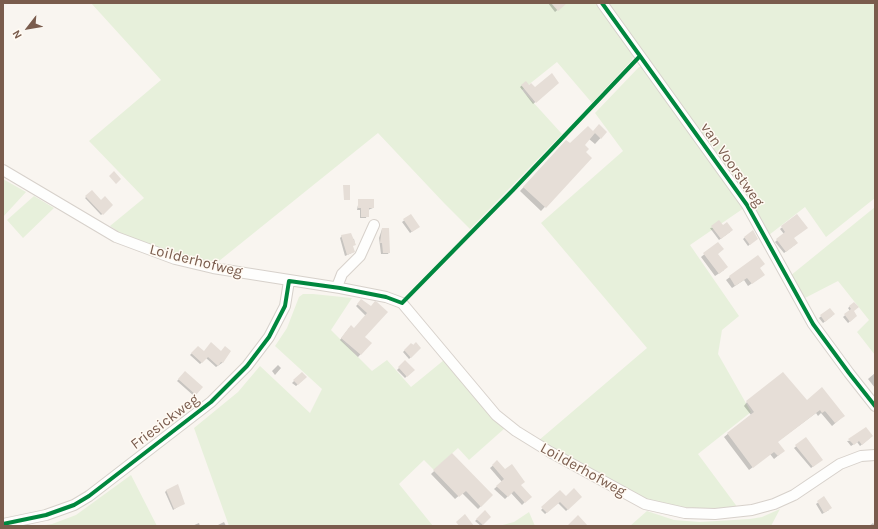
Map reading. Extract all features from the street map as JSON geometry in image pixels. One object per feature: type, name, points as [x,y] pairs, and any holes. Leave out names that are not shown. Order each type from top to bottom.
[{"type":"street","name":"van Voorstweg","points":[[602,3],[747,205],[813,324],[848,373],[875,406]]},
{"type":"street","name":"Loilderhofweg","points":[[3,170],[116,237],[175,259],[213,268],[289,281],[337,287],[386,297],[402,303],[496,415],[516,431],[550,452],[645,504],[685,514],[715,514],[752,510],[774,504],[794,495],[840,464],[861,456],[875,455]]},
{"type":"street","points":[[337,287],[342,274],[360,256],[374,224]]},
{"type":"street","name":"Friesickweg","points":[[3,524],[46,515],[74,505],[89,496],[211,402],[247,366],[269,337],[285,306],[289,281]]},
{"type":"green space","points":[[91,3],[595,3],[631,52],[633,57],[632,60],[592,103],[557,62],[522,90],[562,134],[470,229],[378,133],[219,261],[212,262],[179,255],[120,233],[110,226],[144,198],[89,141],[161,80]]},
{"type":"green space","points":[[605,3],[875,3],[875,198],[826,237],[805,207],[769,235]]},
{"type":"green space","points":[[639,67],[642,67],[744,208],[690,245],[739,316],[722,330],[718,354],[751,412],[698,454],[738,508],[728,510],[659,506],[538,441],[647,348],[541,223],[623,151],[595,113]]},
{"type":"green space","points":[[3,179],[26,192],[3,217]]},
{"type":"green space","points":[[34,196],[54,208],[23,238],[7,220]]},
{"type":"green space","points":[[875,207],[875,355],[857,332],[869,320],[838,281],[803,299],[790,276]]},
{"type":"green space","points":[[303,294],[352,298],[331,330],[372,371],[387,360],[411,387],[444,360],[505,428],[469,460],[458,448],[434,470],[424,460],[399,484],[433,526],[229,526],[194,428],[238,392],[260,366],[310,413],[322,389],[275,346],[287,328],[299,297]]},
{"type":"green space","points":[[131,475],[157,526],[38,526],[52,524],[76,515]]},
{"type":"green space","points":[[780,509],[771,526],[630,526],[647,511],[674,520],[700,522],[750,519],[762,517]]},
{"type":"green space","points":[[529,512],[535,526],[499,526],[514,522]]},
{"type":"building","points":[[551,3],[567,3],[558,11]]},
{"type":"building","points":[[552,73],[559,83],[536,103],[521,85],[526,81],[529,85],[531,83],[535,87]]},
{"type":"building","points":[[599,124],[607,132],[601,139],[593,131]]},
{"type":"building","points":[[588,126],[595,133],[585,145],[589,149],[586,152],[592,158],[546,208],[523,187],[566,140],[570,143]]},
{"type":"building","points":[[114,171],[121,179],[116,184],[109,176]]},
{"type":"building","points":[[343,185],[350,185],[350,200],[344,200]]},
{"type":"building","points":[[92,190],[101,200],[105,196],[113,205],[103,215],[85,196]]},
{"type":"building","points":[[358,199],[374,199],[374,208],[369,208],[369,217],[361,217],[361,208],[358,208]]},
{"type":"building","points":[[411,214],[420,227],[412,232],[403,219]]},
{"type":"building","points":[[797,214],[808,228],[794,238],[798,243],[786,252],[776,239],[785,232],[781,226]]},
{"type":"building","points":[[719,220],[723,225],[727,222],[733,230],[721,239],[711,226]]},
{"type":"building","points":[[382,228],[389,228],[390,253],[383,253],[382,243],[380,243]]},
{"type":"building","points":[[753,230],[758,239],[750,245],[744,237]]},
{"type":"building","points":[[351,233],[356,245],[353,246],[355,252],[347,255],[341,235]]},
{"type":"building","points":[[718,242],[724,249],[718,254],[728,267],[719,274],[703,253]]},
{"type":"building","points":[[758,255],[765,264],[760,268],[765,275],[752,284],[747,278],[735,286],[729,276]]},
{"type":"building","points":[[361,299],[371,306],[375,301],[388,312],[365,337],[372,343],[361,355],[341,338],[351,325],[354,328],[367,313],[357,304]]},
{"type":"building","points":[[854,302],[859,307],[854,311],[857,316],[850,322],[844,314],[851,309],[849,306]]},
{"type":"building","points":[[830,308],[835,314],[825,322],[820,315]]},
{"type":"building","points":[[211,342],[221,351],[225,346],[231,351],[223,363],[221,362],[218,366],[208,357],[202,363],[191,353],[198,346],[204,351]]},
{"type":"building","points":[[416,342],[421,348],[411,358],[404,350],[411,343],[413,345]]},
{"type":"building","points":[[405,360],[415,370],[407,377],[398,367]]},
{"type":"building","points":[[185,371],[203,387],[196,395],[178,379]]},
{"type":"building","points":[[302,372],[307,377],[298,385],[293,380]]},
{"type":"building","points":[[783,372],[807,400],[822,387],[845,416],[835,423],[825,411],[822,413],[820,410],[778,442],[785,451],[778,456],[774,452],[753,468],[727,433],[754,412],[746,401]]},
{"type":"building","points":[[866,427],[873,436],[862,445],[859,441],[854,445],[848,439]]},
{"type":"building","points":[[806,437],[823,460],[813,467],[795,445]]},
{"type":"building","points":[[452,453],[493,495],[481,507],[466,491],[459,497],[433,470]]},
{"type":"building","points":[[497,460],[505,469],[512,464],[525,482],[521,485],[532,497],[525,503],[514,491],[508,497],[496,486],[504,479],[492,465]]},
{"type":"building","points":[[178,484],[185,504],[174,509],[166,490]]},
{"type":"building","points":[[574,488],[582,497],[568,510],[560,502],[547,513],[541,507],[560,490],[566,496]]},
{"type":"building","points":[[824,496],[832,508],[824,513],[817,501]]},
{"type":"building","points":[[485,510],[491,517],[483,525],[476,519]]},
{"type":"building","points":[[465,514],[474,526],[459,526],[456,522]]},
{"type":"building","points":[[578,515],[588,526],[567,526]]},
{"type":"cycle path","points":[[602,3],[747,205],[813,324],[875,406]]},
{"type":"cycle path","points":[[3,524],[46,515],[74,505],[89,496],[211,402],[247,366],[269,337],[285,306],[289,281],[340,288],[386,297],[402,303],[513,190],[640,56]]}]
